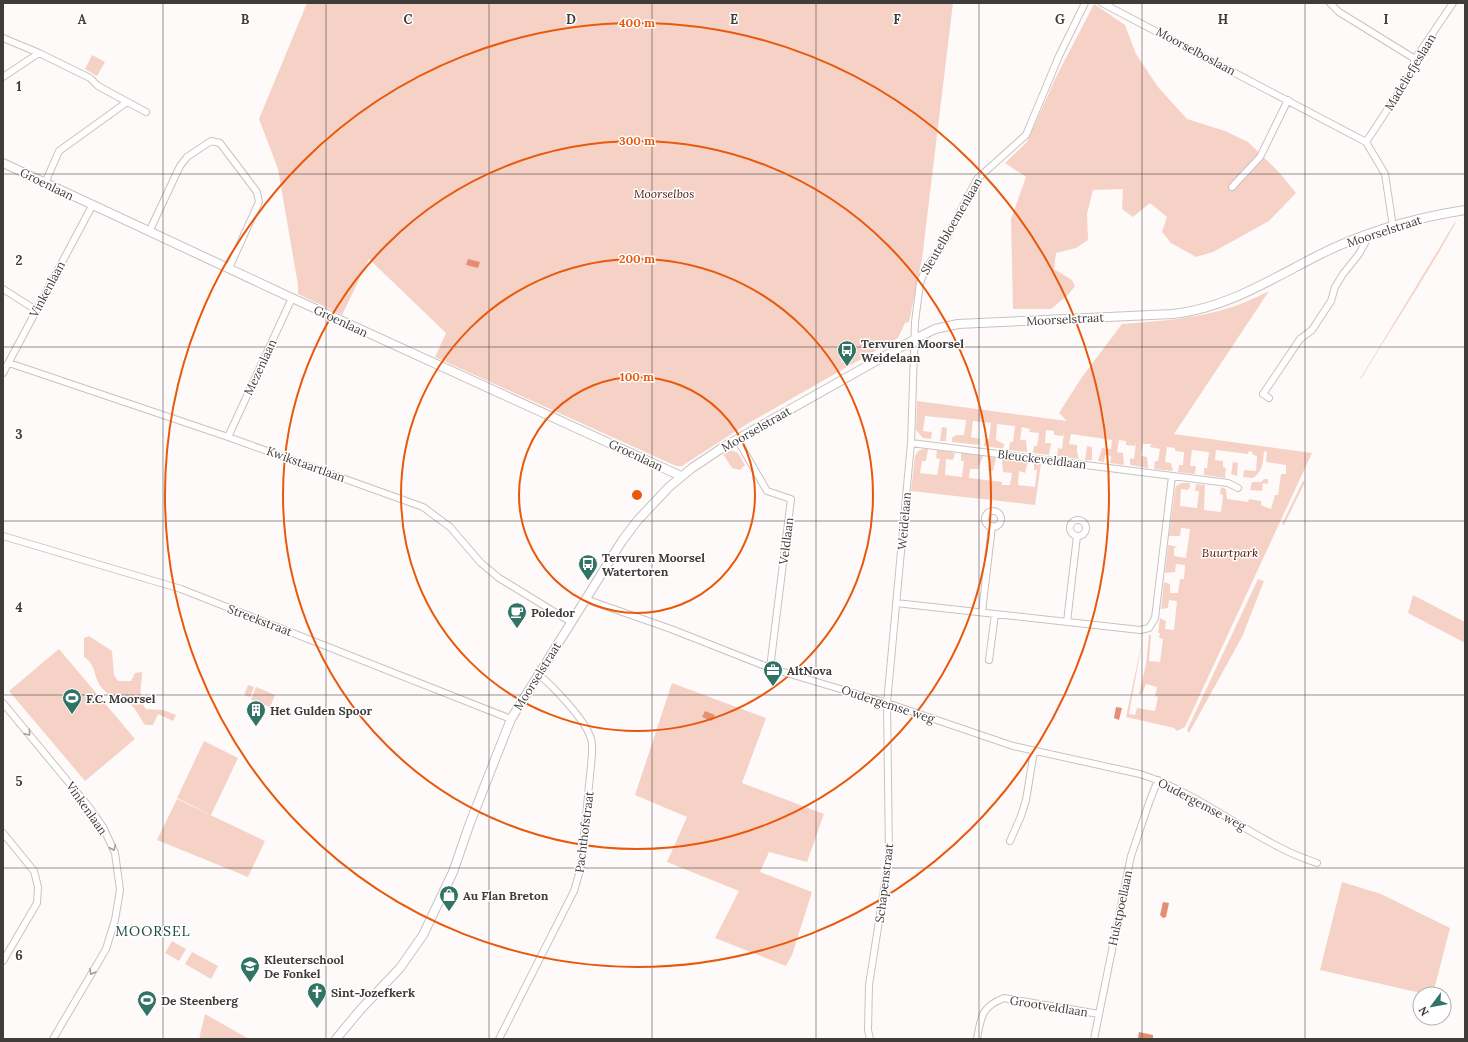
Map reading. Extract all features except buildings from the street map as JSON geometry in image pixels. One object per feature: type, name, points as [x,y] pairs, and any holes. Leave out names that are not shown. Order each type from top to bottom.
[{"type":"street","name":"Sleutelbloemenlaan","points":[[915,339],[918,296],[923,273],[946,239],[978,179],[1026,135],[1059,56],[1085,3]]},
{"type":"street","name":"Moorselboslaan","points":[[1102,3],[1366,142],[1380,163],[1386,176],[1394,226]]},
{"type":"street","points":[[1330,3],[1339,12],[1415,59]]},
{"type":"street","name":"Madeliefjeslaan","points":[[1366,142],[1409,78],[1414,68],[1415,59],[1453,3]]},
{"type":"street","points":[[3,38],[90,78],[98,86],[146,112]]},
{"type":"street","points":[[3,77],[38,53]]},
{"type":"street","points":[[1232,187],[1260,157],[1288,100]]},
{"type":"street","points":[[45,183],[59,151],[127,102]]},
{"type":"street","points":[[149,232],[180,166],[187,157],[211,141],[220,143],[257,192],[259,202],[229,268]]},
{"type":"street","name":"Groenlaan","points":[[3,162],[92,206],[681,476]]},
{"type":"street","points":[[1465,205],[1465,210]]},
{"type":"street","name":"Vinkenlaan","points":[[3,373],[92,206]]},
{"type":"street","name":"Moorselstraat","points":[[336,1039],[361,1009],[400,968],[423,935],[453,872],[470,823],[511,719],[585,599],[630,530],[681,476],[737,439],[935,329],[958,324],[1172,314],[1218,305],[1245,294],[1315,257],[1365,236],[1394,226],[1465,210]]},
{"type":"street","points":[[1269,398],[1263,394],[1300,339],[1312,330],[1331,301],[1335,287],[1359,254],[1365,243],[1365,236]]},
{"type":"street","points":[[3,290],[36,310]]},
{"type":"street","name":"Mezenlaan","points":[[228,437],[292,298]]},
{"type":"street","name":"Weidelaan","points":[[887,703],[911,443],[915,339]]},
{"type":"street","name":"Kwikstaartlaan","points":[[9,363],[228,437],[423,507],[450,527],[481,563],[499,578],[571,622]]},
{"type":"street","name":"Veldlaan","points":[[737,439],[767,491],[791,499],[770,668]]},
{"type":"street","name":"Bleuckeveldlaan","points":[[911,443],[1228,483],[1238,488]]},
{"type":"street","points":[[896,603],[1140,630],[1148,628],[1154,623],[1172,476]]},
{"type":"street","points":[[982,612],[992,526]]},
{"type":"street","name":"Streekstraat","points":[[3,536],[181,589],[511,719]]},
{"type":"street","points":[[1067,622],[1077,536]]},
{"type":"street","name":"Oudergemse weg","points":[[585,599],[671,629],[770,668],[887,703],[1013,746],[1140,774],[1158,780],[1189,795],[1284,850],[1317,863]]},
{"type":"street","points":[[989,660],[995,614]]},
{"type":"street","name":"Pachthofstraat","points":[[500,1039],[574,891],[581,867],[592,755],[591,737],[573,711],[549,683],[538,674]]},
{"type":"street","name":"Vinkenlaan","points":[[3,703],[89,807],[103,827],[115,853],[120,890],[115,920],[106,949],[53,1039]]},
{"type":"street","name":"Schapenstraat","points":[[870,1039],[868,1030],[869,985],[889,857],[887,703]]},
{"type":"street","points":[[1010,842],[1024,805],[1034,751]]},
{"type":"street","name":"Hulstpoellaan","points":[[1094,1039],[1131,856],[1158,780]]},
{"type":"street","points":[[3,833],[34,871],[38,887],[37,903],[3,961]]},
{"type":"street","name":"Grootveldlaan","points":[[977,1039],[981,1017],[991,1003],[1004,998],[1098,1014]]},
{"type":"green space","name":"Moorselbos","points":[[307,3],[953,3],[922,259],[909,322],[905,323],[898,338],[747,424],[682,466],[676,466],[435,357],[446,333],[369,259],[342,315],[298,294],[298,285],[278,169],[259,119]]},
{"type":"green space","points":[[1094,4],[1125,25],[1136,54],[1158,87],[1187,119],[1225,131],[1248,142],[1278,171],[1296,193],[1269,221],[1213,252],[1196,257],[1171,243],[1162,232],[1167,217],[1150,203],[1133,217],[1122,209],[1123,189],[1093,190],[1087,214],[1088,240],[1076,248],[1056,253],[1054,269],[1072,280],[1075,286],[1068,295],[1051,309],[1013,309],[1011,219],[1026,177],[1005,163],[1027,142],[1056,77]]},
{"type":"green space","points":[[92,55],[105,62],[97,76],[85,69]]},
{"type":"green space","points":[[1455,222],[1433,262],[1360,379]]},
{"type":"green space","name":"Buurtpark","points":[[1269,291],[1174,434],[1312,453],[1185,727],[1177,731],[1174,728],[1126,717],[1143,637],[1129,714],[1135,715],[1137,708],[1155,711],[1158,697],[1155,696],[1157,687],[1146,684],[1142,694],[1139,694],[1146,664],[1149,635],[1151,635],[1149,661],[1160,662],[1163,639],[1159,638],[1160,633],[1158,633],[1160,618],[1166,621],[1165,629],[1174,630],[1177,601],[1169,600],[1168,608],[1161,609],[1164,582],[1170,584],[1170,593],[1178,593],[1180,579],[1184,579],[1185,565],[1176,564],[1175,572],[1165,573],[1168,545],[1178,547],[1174,548],[1174,556],[1186,558],[1190,529],[1181,528],[1180,536],[1169,536],[1176,486],[1181,483],[1190,483],[1188,490],[1181,489],[1180,506],[1197,508],[1199,491],[1195,491],[1196,484],[1205,485],[1204,510],[1221,512],[1223,495],[1220,494],[1221,487],[1226,489],[1227,499],[1248,502],[1249,499],[1261,501],[1261,505],[1271,509],[1275,495],[1278,495],[1281,474],[1286,474],[1286,465],[1266,462],[1267,452],[1264,451],[1262,466],[1259,473],[1253,478],[1243,477],[1244,470],[1256,471],[1257,456],[1253,455],[1252,452],[1249,451],[1248,454],[1216,450],[1215,460],[1223,461],[1223,467],[1226,468],[1225,478],[1204,475],[1204,468],[1207,468],[1209,452],[1192,450],[1190,466],[1196,466],[1195,474],[1178,472],[1179,465],[1183,465],[1184,452],[1175,451],[1175,448],[1167,447],[1165,462],[1171,463],[1173,471],[1154,469],[1155,461],[1158,461],[1160,449],[1150,447],[1151,444],[1143,444],[1141,456],[1147,457],[1148,468],[1130,465],[1130,458],[1134,459],[1136,442],[1135,446],[1126,445],[1126,441],[1119,440],[1117,452],[1123,453],[1124,465],[1110,463],[1111,456],[1105,455],[1104,462],[1098,461],[1102,448],[1111,449],[1112,440],[1071,434],[1069,444],[1077,445],[1079,459],[1057,456],[1058,448],[1062,449],[1064,432],[1063,436],[1054,435],[1054,431],[1046,430],[1045,443],[1051,443],[1049,455],[1033,453],[1034,446],[1037,446],[1039,433],[1029,432],[1030,429],[1022,427],[1020,440],[1026,440],[1027,452],[1009,450],[1010,442],[1013,442],[1015,426],[997,424],[996,440],[1004,444],[1003,449],[984,446],[985,439],[989,439],[991,423],[973,421],[971,437],[980,439],[979,445],[952,442],[952,438],[956,435],[964,435],[966,420],[925,416],[923,431],[932,432],[931,439],[923,438],[916,430],[917,401],[1067,421],[1059,413],[1082,377],[1122,324],[1177,319],[1219,311],[1250,300]]},
{"type":"green space","points":[[942,427],[947,428],[946,441],[940,441]]},
{"type":"green space","points":[[1087,446],[1092,447],[1092,460],[1085,460]]},
{"type":"green space","points":[[928,449],[926,461],[922,461],[920,473],[937,475],[940,459],[936,458],[937,450],[955,453],[953,460],[946,459],[945,475],[962,477],[964,461],[961,461],[961,453],[983,456],[978,469],[970,469],[969,478],[1002,482],[1002,485],[1010,485],[1012,473],[1003,472],[1002,459],[1028,462],[1025,473],[1019,471],[1018,485],[1035,487],[1037,470],[1034,470],[1034,463],[1041,464],[1035,505],[911,491],[915,456],[918,451]]},
{"type":"green space","points":[[731,450],[738,453],[745,465],[740,470],[732,468],[723,454]]},
{"type":"green space","points":[[989,457],[996,458],[993,471],[988,471]]},
{"type":"green space","points":[[1233,462],[1238,463],[1237,476],[1231,474]]},
{"type":"green space","points":[[1264,479],[1268,479],[1268,484],[1263,483],[1262,491],[1250,490],[1252,482],[1261,482]]},
{"type":"green space","points":[[1303,481],[1305,482],[1284,525],[1282,524]]},
{"type":"green space","points":[[1258,579],[1264,581],[1242,637],[1189,733],[1187,730]]},
{"type":"green space","points":[[1413,595],[1465,622],[1465,643],[1408,613]]},
{"type":"green space","points":[[89,636],[112,651],[114,675],[118,681],[131,681],[135,673],[142,672],[141,696],[143,705],[146,709],[163,710],[176,715],[173,721],[158,714],[153,725],[145,725],[131,705],[109,695],[102,688],[97,680],[91,664],[84,657],[84,638]]},
{"type":"green space","name":"F.C. Moorsel","points":[[59,649],[135,739],[85,781],[9,691]]},
{"type":"green space","points":[[672,683],[766,718],[742,783],[824,814],[807,862],[769,852],[760,872],[812,892],[792,955],[786,966],[715,938],[739,891],[667,862],[687,817],[635,795]]},
{"type":"green space","points":[[248,685],[254,687],[250,697],[244,695]]},
{"type":"green space","points":[[256,687],[275,695],[270,707],[251,699]]},
{"type":"green space","points":[[204,741],[238,758],[211,815],[177,798]]},
{"type":"green space","points":[[177,799],[265,841],[248,877],[157,840]]},
{"type":"green space","points":[[1342,882],[1381,894],[1450,928],[1435,986],[1412,986],[1412,991],[1320,970]]},
{"type":"green space","points":[[172,941],[186,949],[179,961],[165,953]]},
{"type":"green space","points":[[192,952],[218,966],[211,979],[185,964]]},
{"type":"green space","points":[[205,1014],[249,1039],[199,1039]]},
{"type":"shaded area","points":[[468,259],[480,262],[478,268],[466,265]]},
{"type":"shaded area","points":[[1116,707],[1122,708],[1119,720],[1114,718]]},
{"type":"shaded area","points":[[705,711],[715,715],[712,721],[702,717]]},
{"type":"shaded area","points":[[1163,902],[1169,903],[1166,917],[1163,918],[1160,915]]},
{"type":"shaded area","points":[[1139,1032],[1153,1035],[1153,1039],[1138,1038]]},
{"type":"place","name":"Tervuren Moorsel Weidelaan","points":[[847,367]]},
{"type":"place","name":"Tervuren Moorsel Watertoren","points":[[588,581]]},
{"type":"place","name":"Poledor","points":[[517,629]]},
{"type":"place","name":"AltNova","points":[[773,687]]},
{"type":"place","name":"F.C. Moorsel","points":[[72,715]]},
{"type":"place","name":"Het Gulden Spoor","points":[[256,727]]},
{"type":"place","name":"Au Flan Breton","points":[[449,912]]},
{"type":"place","name":"Kleuterschool De Fonkel","points":[[250,983]]},
{"type":"place","name":"Sint-Jozefkerk","points":[[317,1009]]},
{"type":"place","name":"De Steenberg","points":[[147,1017]]},
{"type":"district","name":"MOORSEL","points":[[153,931]]}]
